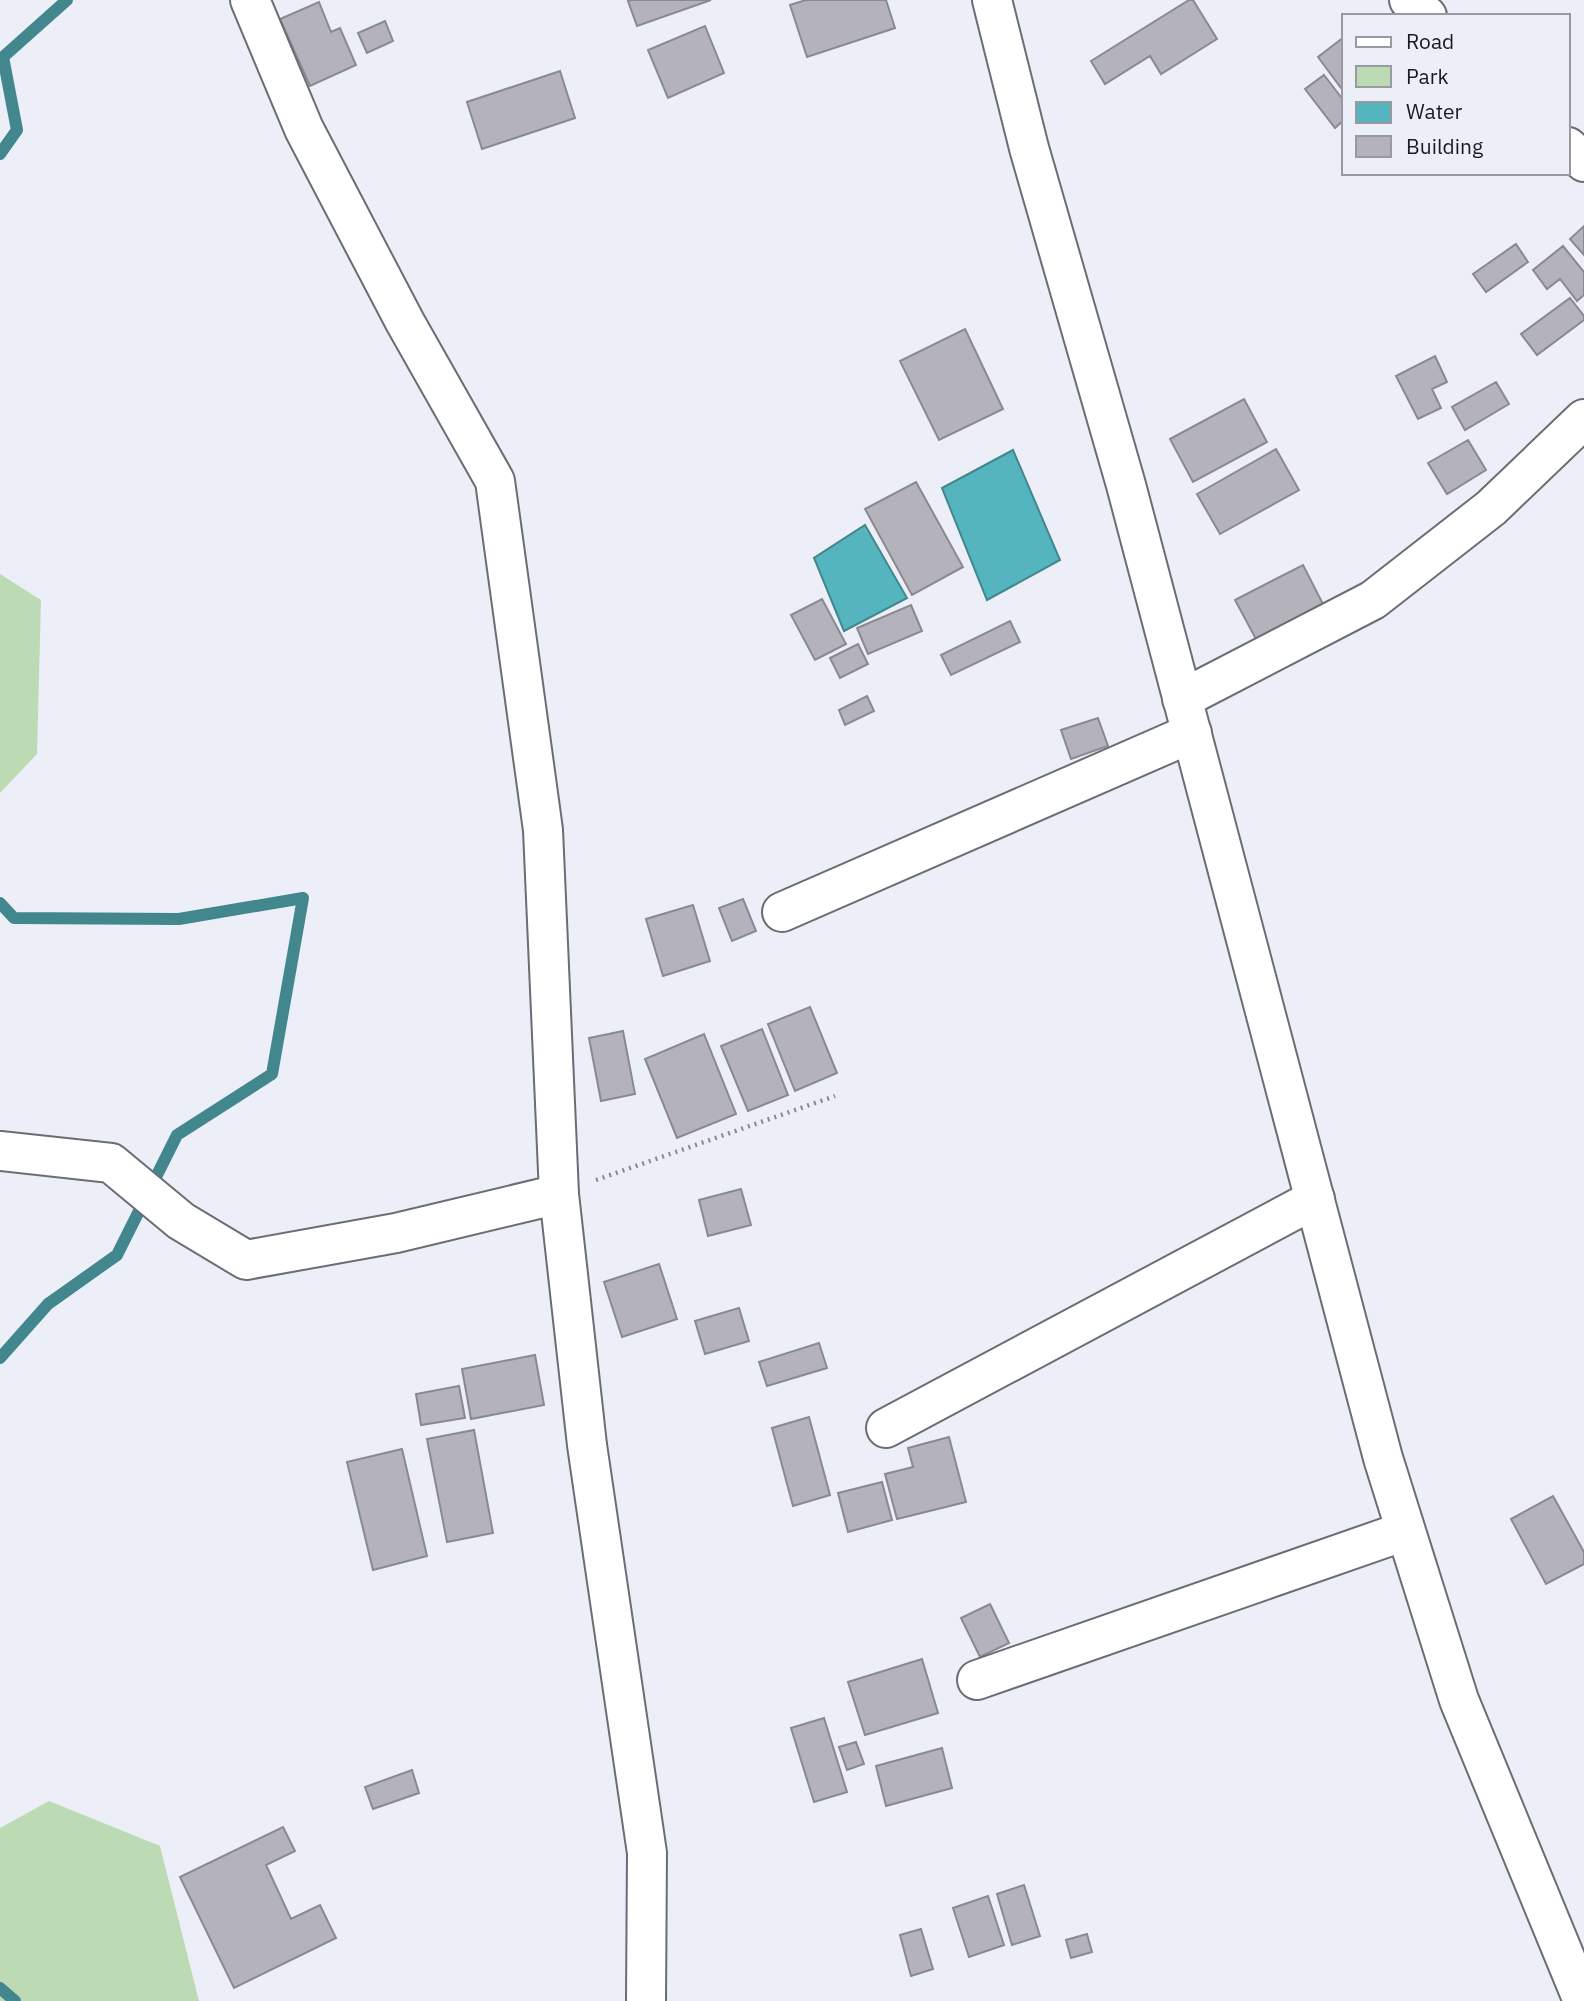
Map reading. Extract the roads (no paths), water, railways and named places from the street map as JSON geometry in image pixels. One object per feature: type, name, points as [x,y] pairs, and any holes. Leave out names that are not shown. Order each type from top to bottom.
[{"type":"street","points":[[992,0],[1030,148],[1126,485],[1383,1458],[1460,1699],[1583,2001]]},
{"type":"street","points":[[1409,0],[1425,14]]},
{"type":"street","points":[[258,3],[304,129],[405,322],[495,481],[543,830],[559,1194],[587,1445],[647,1853],[646,2001]]},
{"type":"street","points":[[1570,149],[1584,162]]},
{"type":"street","points":[[782,912],[1187,716],[1373,600],[1491,508],[1584,419]]},
{"type":"street","points":[[0,1151],[111,1163],[181,1221],[246,1261],[396,1234],[559,1194]]},
{"type":"street","points":[[886,1428],[1315,1199]]},
{"type":"street","points":[[977,1679],[1405,1531]]},
{"type":"water","points":[[1013,450],[1060,560],[987,600],[942,488]]},
{"type":"water","points":[[865,525],[907,598],[844,631],[814,558]]},
{"type":"waterway","points":[[0,154],[17,130],[3,57],[67,0]]},
{"type":"waterway","points":[[0,903],[14,918],[179,919],[303,898],[272,1074],[177,1135],[117,1255],[48,1304],[0,1358]]},
{"type":"waterway","points":[[0,1988],[15,2001]]}]
